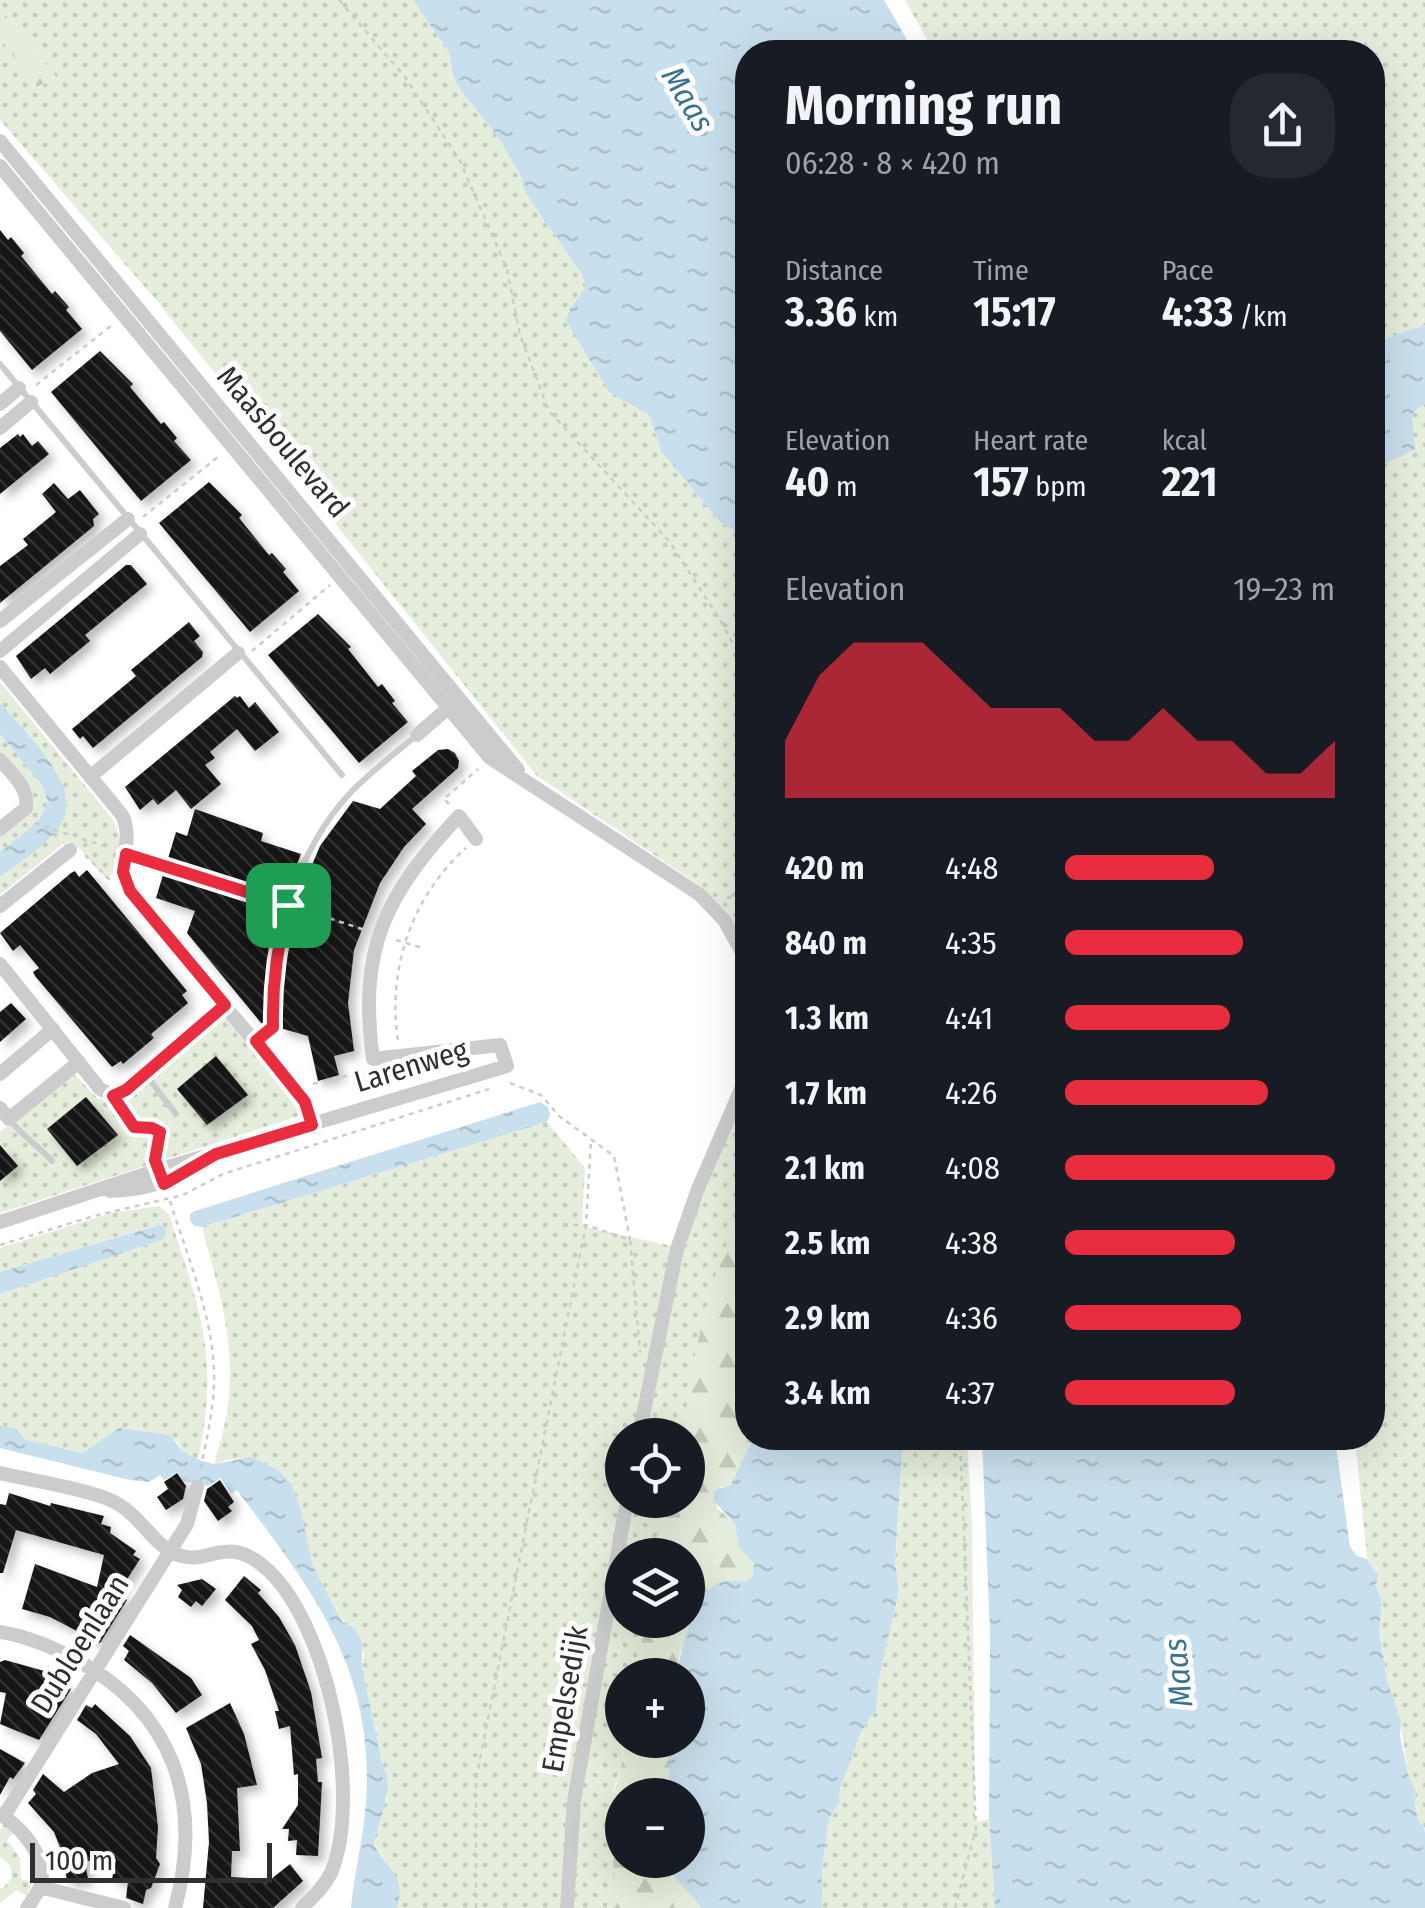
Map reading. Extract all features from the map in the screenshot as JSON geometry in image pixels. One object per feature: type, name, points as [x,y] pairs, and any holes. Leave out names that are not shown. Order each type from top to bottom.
[{"type":"street","name":"Maasboulevard","points":[[0,141],[454,703],[490,758],[699,894],[724,920],[735,940]]},
{"type":"street","name":"Maasboulevard","points":[[0,166],[340,577],[524,777]]},
{"type":"street","points":[[0,404],[25,395]]},
{"type":"street","points":[[0,428],[25,395]]},
{"type":"street","points":[[0,621],[128,519]]},
{"type":"street","points":[[0,651],[140,534]]},
{"type":"street","points":[[90,776],[241,655]]},
{"type":"street","points":[[0,667],[128,827],[124,882],[305,1102],[312,1125]]},
{"type":"street","points":[[417,735],[454,703]]},
{"type":"street","points":[[0,760],[27,798],[26,808],[0,829]]},
{"type":"street","points":[[476,839],[459,816],[397,890],[378,934],[369,975],[368,1018],[374,1059],[500,1046],[508,1074]]},
{"type":"street","points":[[0,906],[70,850]]},
{"type":"street","points":[[0,964],[100,1089],[113,1096],[134,1127],[160,1132],[156,1150]]},
{"type":"street","points":[[113,1096],[126,1090],[225,1005]]},
{"type":"street","points":[[0,1074],[53,1029]]},
{"type":"street","points":[[5,1113],[78,1062]]},
{"type":"street","name":"Larenweg","points":[[0,1222],[100,1191],[164,1184],[216,1154],[508,1074]]},
{"type":"street","points":[[642,1418],[678,1249],[698,1189],[735,1103]]},
{"type":"street","points":[[0,1473],[113,1500],[132,1512],[156,1541],[169,1550],[186,1558],[216,1551],[241,1552],[278,1581],[320,1654],[335,1712],[341,1773],[340,1824],[332,1870],[322,1888],[302,1908]]},
{"type":"street","name":"Dubloenlaan","points":[[2,1815],[187,1524],[196,1486]]},
{"type":"street","name":"Empelsedijk","points":[[568,1908],[574,1800],[624,1518]]},
{"type":"street","points":[[0,1632],[54,1648],[97,1671],[155,1725],[171,1755],[181,1788],[183,1858],[176,1908]]},
{"type":"street","points":[[2,1815],[19,1828],[40,1865],[40,1886],[26,1908]]},
{"type":"street","points":[[40,1886],[124,1908]]},
{"type":"lane","points":[[0,364],[342,775]]},
{"type":"lane","points":[[256,1041],[273,1027],[276,951],[288,905],[327,822],[353,790],[417,735]]},
{"type":"lane","points":[[145,1074],[176,1114]]},
{"type":"lane","points":[[5,1113],[22,1136],[36,1142],[52,1160]]},
{"type":"path","points":[[339,0],[405,78],[460,162],[507,269],[520,335],[548,411],[670,541],[735,649]]},
{"type":"path","points":[[25,395],[124,315]]},
{"type":"path","points":[[241,655],[340,577]]},
{"type":"path","points":[[444,799],[490,758]]},
{"type":"path","points":[[22,819],[423,948]]},
{"type":"path","points":[[400,1056],[397,974],[404,942],[419,906],[456,857],[476,839]]},
{"type":"path","points":[[70,850],[85,855],[108,880],[124,882]]},
{"type":"path","points":[[730,897],[735,894]]},
{"type":"path","points":[[296,1091],[363,1072],[374,1059]]},
{"type":"path","points":[[508,1074],[541,1095],[559,1116],[614,1156],[630,1240],[640,1360],[648,1382]]},
{"type":"path","points":[[0,1244],[183,1195],[223,1174],[490,1088]]},
{"type":"path","points":[[476,1908],[476,1779],[586,1226],[591,1140]]},
{"type":"path","points":[[169,1199],[213,1356],[214,1385],[203,1456]]},
{"type":"path","points":[[563,1225],[586,1226],[630,1240]]},
{"type":"path","points":[[955,1908],[976,1828],[960,1450]]},
{"type":"green space","points":[[0,0],[413,0],[448,51],[456,84],[498,137],[522,178],[526,194],[582,274],[586,288],[571,306],[632,404],[649,415],[661,451],[720,522],[735,533],[735,926],[699,885],[537,776],[157,301],[0,120],[0,38],[38,87],[56,77],[0,8]]},
{"type":"green space","points":[[905,0],[1425,0],[1425,325],[1385,339],[1385,40],[927,40]]},
{"type":"green space","points":[[0,8],[56,77],[37,87],[0,38]]},
{"type":"green space","points":[[1425,403],[1425,1832],[1416,1814],[1415,1789],[1387,1680],[1379,1632],[1382,1602],[1377,1576],[1367,1559],[1356,1450],[1385,1450],[1385,456],[1412,414]]},
{"type":"green space","points":[[0,682],[114,821],[120,840],[116,871],[106,879],[69,842],[0,895],[0,877],[52,834],[57,772],[0,703]]},
{"type":"green space","points":[[0,734],[42,785],[48,802],[39,820],[0,852],[0,836],[29,811],[34,801],[31,790],[0,753]]},
{"type":"green space","points":[[221,1017],[229,1019],[301,1107],[299,1116],[0,1213],[0,1132],[75,1075],[97,1098],[116,1103]]},
{"type":"green space","points":[[735,1118],[735,1213],[725,1254],[712,1284],[685,1418],[649,1418],[678,1268]]},
{"type":"green space","points":[[547,1122],[585,1168],[582,1226],[672,1246],[637,1418],[605,1418],[605,1518],[617,1518],[615,1538],[605,1538],[605,1599],[571,1788],[563,1908],[397,1908],[397,1879],[374,1844],[379,1815],[387,1799],[362,1667],[364,1654],[313,1568],[298,1504],[287,1481],[255,1460],[214,1464],[229,1400],[229,1344],[202,1227]]},
{"type":"green space","points":[[159,1206],[169,1214],[203,1334],[207,1391],[198,1460],[182,1451],[177,1441],[119,1428],[84,1453],[24,1439],[17,1429],[0,1425],[0,1294],[163,1238],[157,1225],[0,1272],[0,1248],[111,1213]]},
{"type":"green space","points":[[735,1213],[735,1450],[748,1450],[731,1486],[721,1487],[716,1507],[735,1524],[739,1546],[754,1564],[748,1582],[722,1582],[705,1610],[705,1538],[660,1538],[665,1518],[705,1518],[705,1418],[685,1418],[696,1349],[712,1284],[725,1254]]},
{"type":"green space","points":[[902,1450],[968,1450],[975,1822],[989,1819],[995,1908],[822,1908],[822,1868],[829,1818],[839,1803],[840,1788],[862,1730],[876,1710],[879,1678],[899,1591],[895,1563]]},
{"type":"green space","points":[[630,1518],[665,1518],[660,1538],[626,1538]]},
{"type":"green space","points":[[608,1638],[643,1638],[638,1658],[605,1658],[605,1758],[622,1758],[618,1778],[605,1778],[605,1878],[614,1878],[607,1908],[573,1908],[581,1799]]},
{"type":"green space","points":[[643,1638],[688,1638],[679,1658],[638,1658]]},
{"type":"green space","points":[[622,1758],[669,1758],[669,1778],[618,1778]]},
{"type":"green space","points":[[4,1824],[14,1832],[7,1840],[20,1858],[21,1879],[32,1882],[27,1896],[17,1890],[0,1903],[0,1889],[12,1873],[0,1857],[0,1831]]},
{"type":"green space","points":[[614,1878],[675,1878],[702,1908],[607,1908]]},
{"type":"water","name":"Maas","points":[[413,0],[884,0],[907,40],[735,40],[735,533],[720,522],[661,451],[649,415],[609,392],[566,320],[586,287],[582,274],[526,194],[522,178],[498,137],[456,84],[448,51]]},
{"type":"water","points":[[1425,325],[1425,403],[1412,414],[1415,449],[1385,464],[1385,339]]},
{"type":"water","points":[[0,703],[47,758],[64,790],[67,805],[63,820],[51,836],[0,877],[0,852],[39,820],[48,802],[42,785],[0,734]]},
{"type":"water","points":[[540,1102],[548,1107],[547,1122],[202,1227],[190,1221],[190,1214],[195,1211]]},
{"type":"water","points":[[164,1226],[164,1239],[0,1294],[0,1272]]},
{"type":"water","points":[[0,1425],[17,1429],[24,1439],[83,1453],[119,1428],[170,1435],[182,1451],[199,1460],[214,1464],[252,1457],[278,1470],[291,1484],[300,1506],[312,1564],[342,1622],[355,1628],[362,1643],[362,1667],[388,1784],[374,1844],[398,1880],[397,1908],[351,1908],[366,1801],[366,1754],[360,1710],[349,1671],[313,1597],[237,1490],[231,1493],[220,1478],[208,1486],[183,1481],[177,1472],[164,1480],[160,1475],[149,1482],[130,1480],[0,1448]]},
{"type":"water","points":[[747,1450],[902,1450],[895,1562],[899,1591],[879,1678],[876,1710],[862,1730],[840,1788],[839,1803],[829,1818],[822,1868],[822,1908],[702,1908],[675,1878],[705,1878],[705,1778],[669,1778],[669,1758],[705,1758],[705,1658],[680,1658],[686,1638],[705,1638],[705,1595],[712,1587],[722,1582],[747,1582],[754,1564],[739,1547],[735,1524],[713,1500],[715,1490],[731,1485]]},
{"type":"water","name":"Maas","points":[[982,1450],[1337,1450],[1350,1547],[1357,1556],[1367,1559],[1378,1576],[1376,1586],[1382,1602],[1379,1632],[1387,1680],[1401,1721],[1400,1736],[1415,1789],[1416,1814],[1425,1832],[1425,1908],[995,1908],[989,1818],[990,1633]]},
{"type":"building","points":[[0,230],[24,253],[21,256],[52,294],[55,291],[69,307],[66,310],[82,329],[32,370],[0,331]]},
{"type":"building","points":[[100,351],[133,384],[130,387],[161,424],[164,422],[191,460],[141,501],[51,392]]},
{"type":"building","points":[[23,434],[32,446],[38,441],[49,454],[0,494],[0,448]]},
{"type":"building","points":[[209,482],[242,515],[239,518],[269,555],[272,553],[286,569],[283,572],[299,591],[250,632],[159,523]]},
{"type":"building","points":[[54,483],[68,499],[80,490],[99,514],[93,519],[94,526],[0,603],[0,566],[28,545],[23,539],[56,512],[42,494]]},
{"type":"building","points":[[126,565],[131,565],[147,584],[85,635],[90,641],[50,674],[45,668],[31,679],[16,656]]},
{"type":"building","points":[[318,614],[351,647],[348,649],[378,687],[382,684],[408,722],[359,763],[268,655]]},
{"type":"building","points":[[189,622],[200,636],[194,641],[203,652],[202,657],[93,748],[83,736],[80,739],[72,729],[136,676],[131,670]]},
{"type":"building","points":[[235,696],[240,696],[249,708],[255,702],[279,732],[255,751],[237,729],[210,752],[215,758],[205,765],[221,784],[191,809],[176,790],[158,805],[153,799],[140,810],[125,787]]},
{"type":"building","points":[[438,750],[455,753],[458,768],[412,809],[426,824],[404,847],[380,883],[354,950],[348,1003],[354,1051],[334,1056],[339,1075],[318,1081],[308,1036],[280,1028],[283,965],[296,903],[320,846],[353,801],[380,809],[416,776],[412,771]]},
{"type":"building","points":[[195,809],[263,833],[261,841],[301,854],[275,931],[266,1022],[262,1024],[187,933],[195,911],[156,898],[176,832],[187,836]]},
{"type":"building","points":[[87,870],[187,991],[182,995],[188,1003],[151,1034],[154,1038],[123,1064],[121,1061],[112,1067],[35,976],[33,972],[39,968],[20,945],[13,951],[0,933],[71,873],[75,871],[79,877]]},
{"type":"building","points":[[11,1003],[26,1019],[0,1042],[0,1012]]},
{"type":"building","points":[[216,1056],[248,1095],[207,1125],[177,1089]]},
{"type":"building","points":[[86,1097],[118,1135],[77,1166],[47,1129]]},
{"type":"building","points":[[0,1145],[18,1166],[0,1181]]},
{"type":"building","points":[[177,1473],[186,1486],[183,1499],[166,1510],[157,1497],[168,1489],[164,1482]]},
{"type":"building","points":[[220,1480],[234,1502],[228,1507],[232,1511],[218,1521],[204,1501],[207,1489]]},
{"type":"building","points":[[9,1493],[104,1516],[101,1524],[111,1527],[110,1533],[136,1551],[133,1555],[140,1559],[117,1595],[127,1600],[100,1643],[50,1617],[22,1609],[35,1564],[97,1587],[104,1555],[16,1530],[0,1573],[0,1504],[6,1505]]},
{"type":"building","points":[[244,1576],[261,1590],[258,1593],[279,1617],[295,1645],[311,1692],[322,1758],[316,1759],[318,1782],[322,1782],[318,1856],[296,1855],[297,1840],[288,1841],[289,1829],[282,1829],[298,1805],[298,1774],[294,1775],[290,1726],[279,1729],[275,1711],[279,1711],[251,1644],[259,1640],[252,1626],[225,1600]]},
{"type":"building","points":[[202,1579],[216,1589],[202,1606],[196,1601],[191,1607],[178,1597],[182,1590],[177,1585]]},
{"type":"building","points":[[130,1635],[191,1678],[202,1695],[176,1713],[152,1683],[124,1660],[129,1651],[123,1646]]},
{"type":"building","points":[[5,1660],[55,1674],[53,1677],[71,1689],[39,1740],[0,1724],[6,1693],[0,1692],[0,1662]]},
{"type":"building","points":[[230,1703],[244,1734],[257,1785],[237,1788],[240,1851],[232,1851],[231,1877],[265,1879],[265,1884],[290,1864],[303,1881],[273,1908],[203,1908],[209,1842],[207,1803],[201,1764],[186,1728]]},
{"type":"building","points":[[95,1704],[130,1736],[151,1768],[158,1827],[156,1858],[160,1864],[143,1904],[126,1898],[128,1882],[112,1879],[116,1859],[85,1861],[88,1879],[67,1882],[54,1832],[28,1803],[43,1774],[64,1792],[92,1773],[119,1764],[96,1734],[77,1720],[86,1705],[92,1708]]},
{"type":"building","points":[[0,1749],[25,1763],[13,1779],[10,1777],[0,1795]]},
{"type":"route","points":[[126,854],[288,905],[276,951],[273,1027],[256,1041],[305,1102],[312,1125],[216,1154],[164,1184],[155,1160],[160,1132],[134,1127],[113,1096],[126,1090],[225,1005],[124,882],[126,854]]}]
